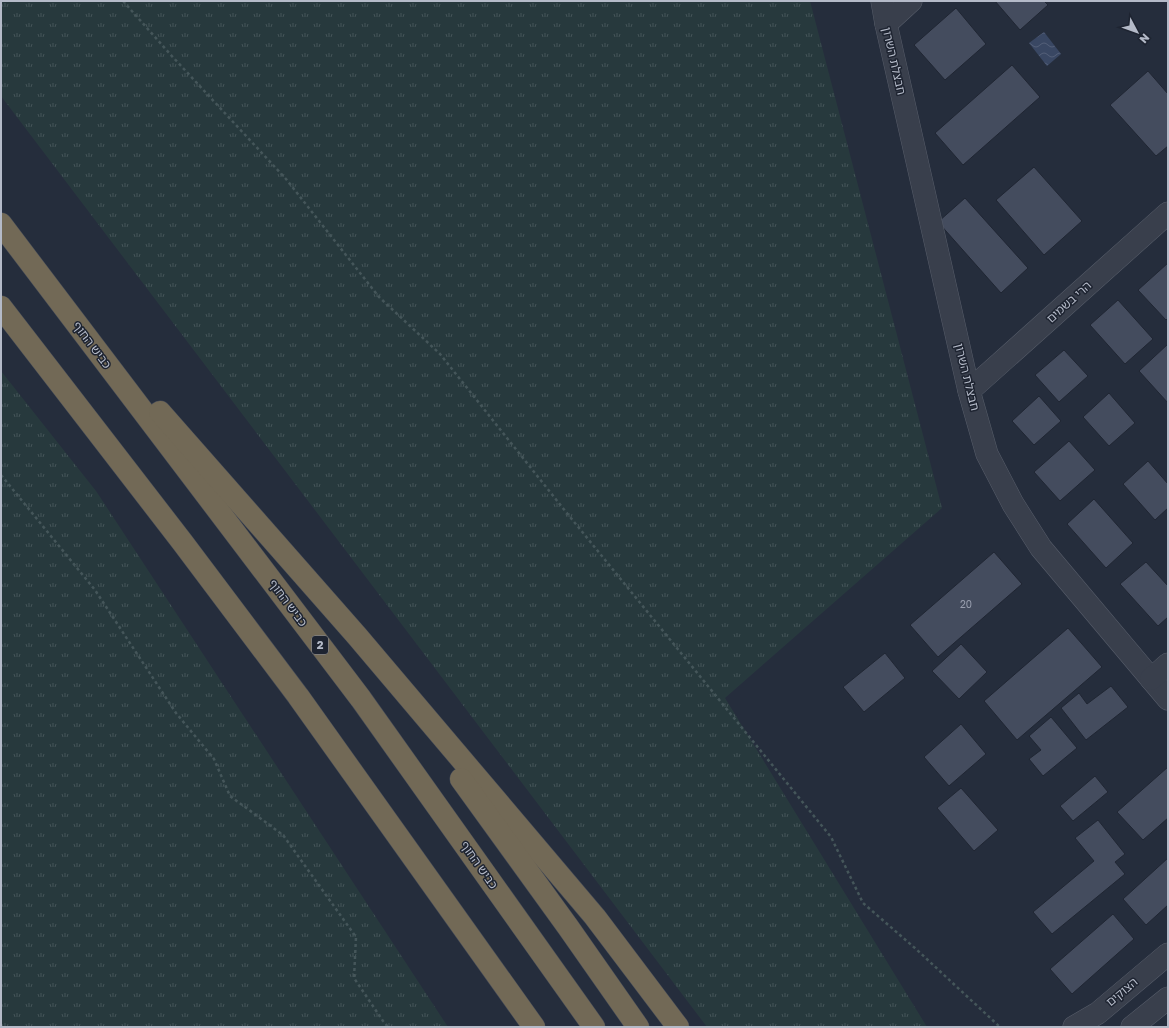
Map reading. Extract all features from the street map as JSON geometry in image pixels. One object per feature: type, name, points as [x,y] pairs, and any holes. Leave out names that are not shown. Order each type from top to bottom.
[{"type":"highway","name":"כביש החוף","points":[[1,224],[361,699],[594,1027]]},
{"type":"highway","points":[[36,271],[357,636],[595,917],[678,1027]]},
{"type":"highway","points":[[1,307],[183,543],[298,696],[534,1027]]},
{"type":"highway","points":[[357,636],[568,927],[638,1027]]},
{"type":"street","name":"חבצלת השרון","points":[[882,1],[969,391],[987,454],[1013,504],[1041,548],[1168,699]]},
{"type":"street","points":[[886,24],[912,1]]},
{"type":"street","name":"הרי בשמים","points":[[969,391],[1168,213]]},
{"type":"street","points":[[1151,679],[1168,664]]},
{"type":"street","name":"הצוקים","points":[[1074,1027],[1098,1013],[1168,954]]},
{"type":"street","points":[[1132,1027],[1168,998]]},
{"type":"path","points":[[124,1],[170,54],[286,179],[379,297],[440,354],[571,518],[831,837],[863,903],[916,949],[1000,1027]]},
{"type":"path","points":[[1,476],[95,590],[176,713],[214,759],[230,796],[283,836],[356,937],[354,978],[388,1027]]},
{"type":"green space","points":[[1,1],[810,1],[942,508],[725,698],[927,1027],[707,1027],[1,96]]},
{"type":"green space","points":[[1,371],[96,491],[448,1027],[1,1027]]},
{"type":"water","points":[[1044,32],[1061,54],[1047,66],[1029,43]]},
{"type":"building","points":[[995,1],[1044,1],[1048,5],[1020,30]]},
{"type":"building","points":[[956,8],[986,44],[945,80],[914,45]]},
{"type":"building","points":[[1012,65],[1040,97],[963,165],[935,133]]},
{"type":"building","points":[[1148,71],[1168,94],[1168,146],[1156,156],[1110,105]]},
{"type":"building","points":[[1034,167],[1082,221],[1044,255],[996,200]]},
{"type":"building","points":[[965,198],[1028,268],[1001,293],[938,222]]},
{"type":"building","points":[[1168,263],[1168,318],[1166,320],[1138,290]]},
{"type":"building","points":[[1118,300],[1153,339],[1125,364],[1090,325]]},
{"type":"building","points":[[1168,344],[1168,403],[1139,371]]},
{"type":"building","points":[[1064,350],[1088,376],[1059,402],[1035,375]]},
{"type":"building","points":[[1109,393],[1135,423],[1109,446],[1083,417]]},
{"type":"building","points":[[1039,396],[1061,421],[1034,445],[1012,421]]},
{"type":"building","points":[[1069,441],[1095,470],[1060,501],[1034,472]]},
{"type":"building","points":[[1148,461],[1168,484],[1168,508],[1155,520],[1123,484]]},
{"type":"building","points":[[1094,499],[1133,543],[1106,568],[1067,524]]},
{"type":"building","points":[[994,552],[1022,584],[938,657],[910,625]]},
{"type":"building","points":[[1146,562],[1168,586],[1168,617],[1158,626],[1120,584]]},
{"type":"building","points":[[1068,628],[1102,667],[1017,740],[984,701]]},
{"type":"building","points":[[961,644],[987,672],[959,699],[932,671]]},
{"type":"building","points":[[885,653],[905,678],[864,712],[843,687]]},
{"type":"building","points":[[1111,686],[1128,707],[1086,740],[1061,708],[1079,693],[1087,704]]},
{"type":"building","points":[[1051,717],[1077,748],[1043,776],[1029,759],[1041,750],[1029,736]]},
{"type":"building","points":[[961,724],[986,754],[949,786],[924,757]]},
{"type":"building","points":[[1168,767],[1168,818],[1143,840],[1117,812]]},
{"type":"building","points":[[1095,776],[1108,792],[1073,821],[1060,806]]},
{"type":"building","points":[[961,788],[998,830],[974,851],[937,808]]},
{"type":"building","points":[[1098,820],[1125,854],[1115,862],[1125,874],[1052,934],[1033,912],[1094,861],[1075,838]]},
{"type":"building","points":[[1168,858],[1168,905],[1146,925],[1123,899]]},
{"type":"building","points":[[1113,914],[1134,939],[1072,994],[1050,969]]}]
